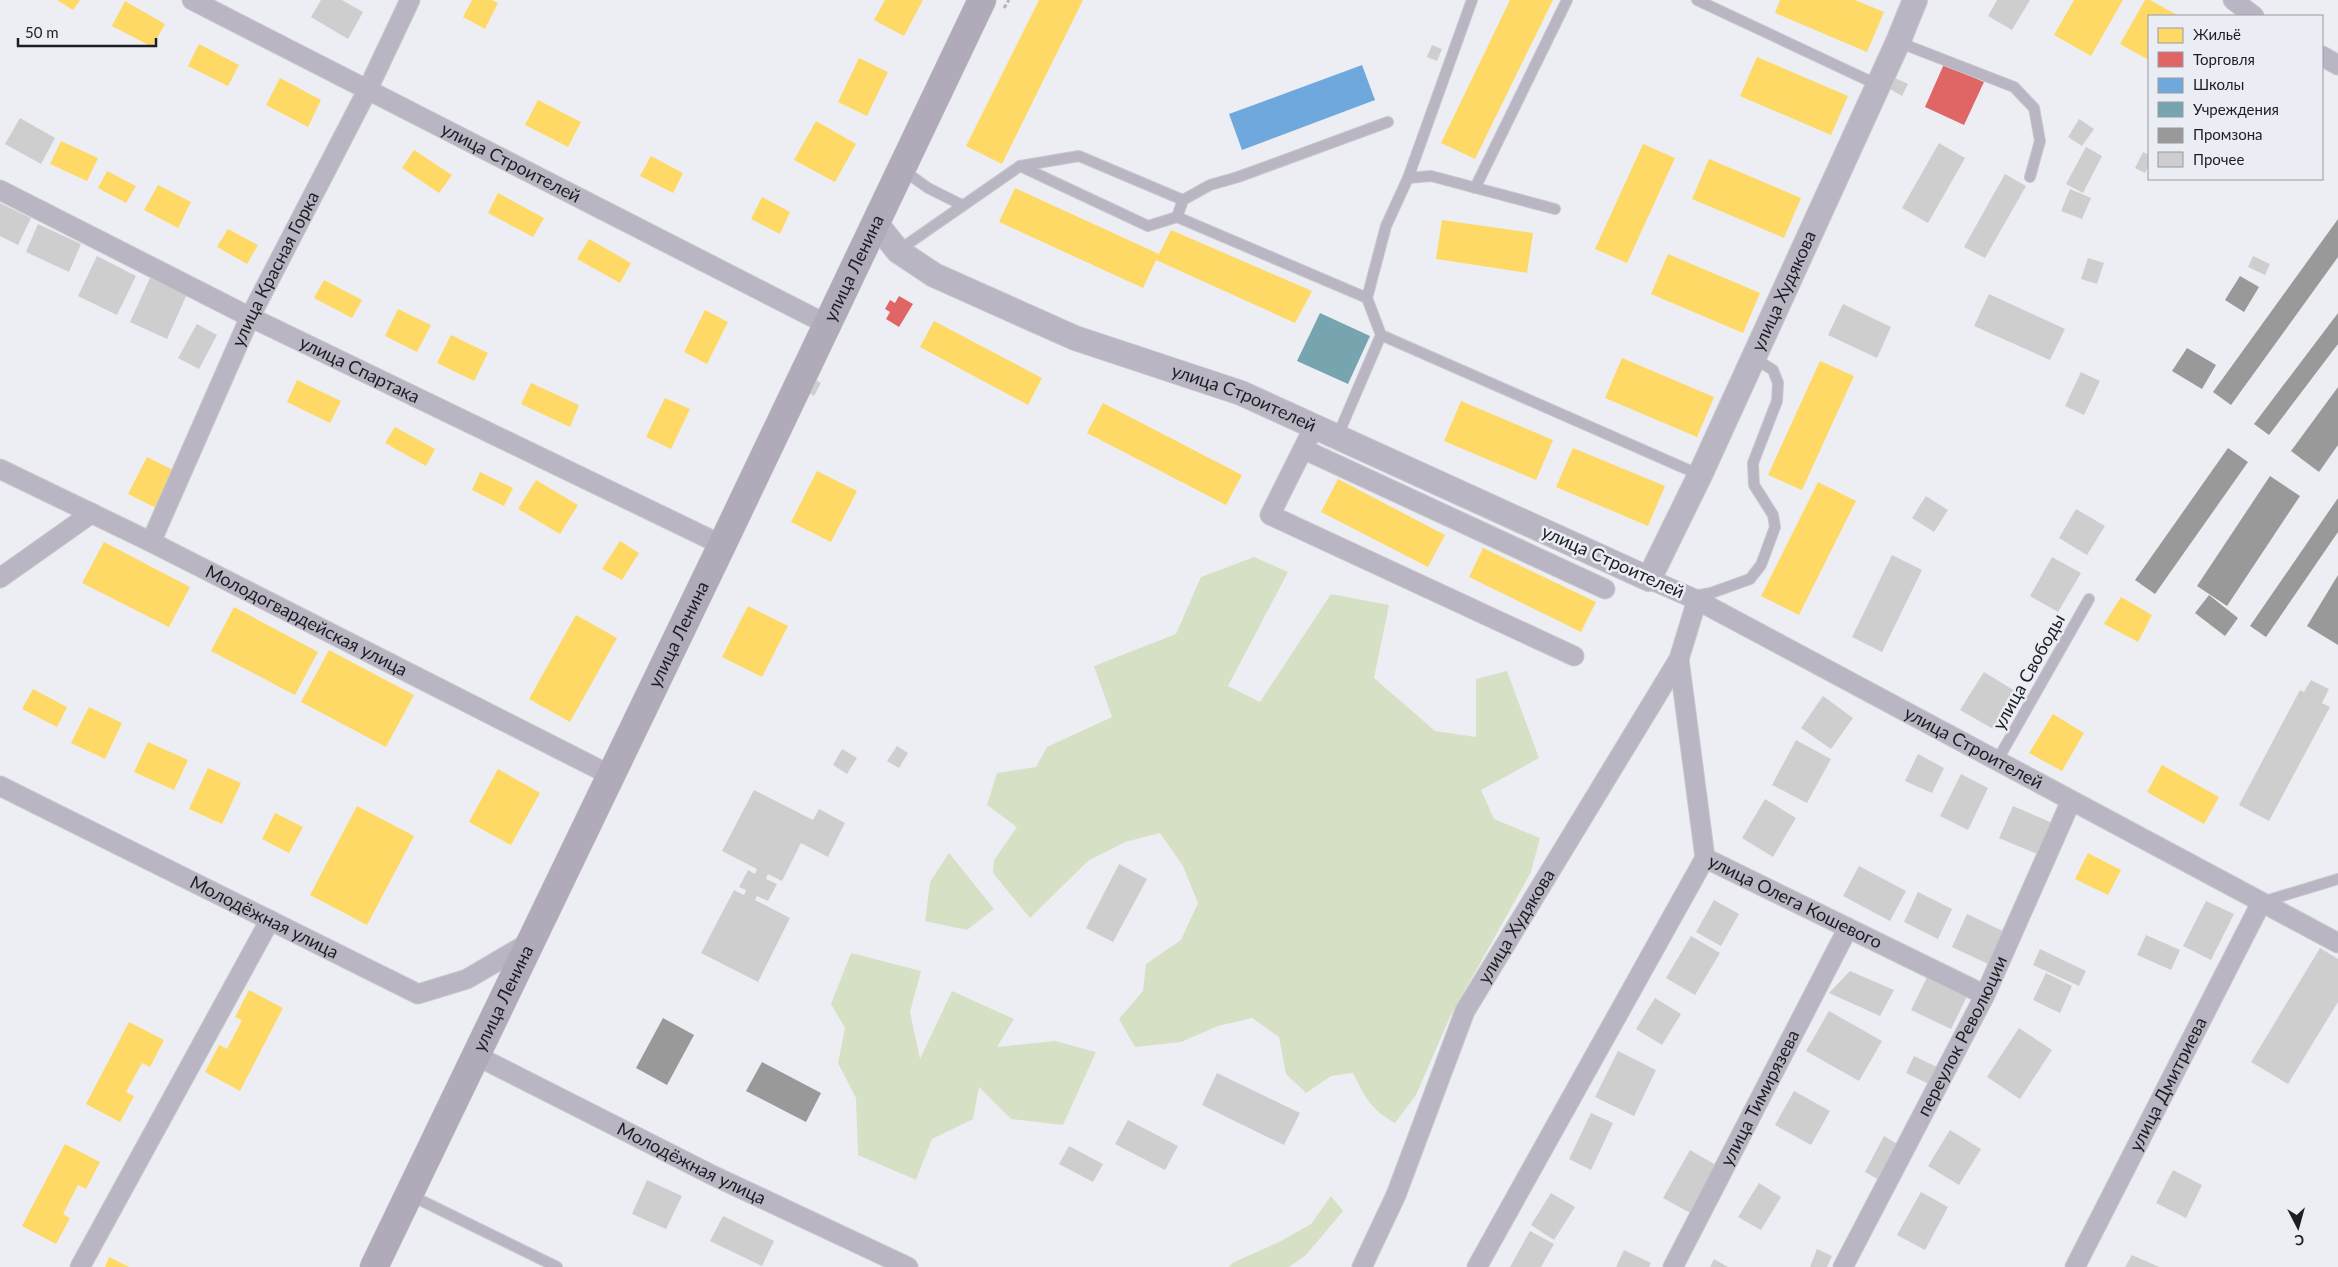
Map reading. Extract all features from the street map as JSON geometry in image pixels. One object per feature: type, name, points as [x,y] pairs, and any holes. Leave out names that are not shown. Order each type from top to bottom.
[{"type":"main road","name":"улица Ленина","points":[[374,1267],[612,776],[982,0]]},
{"type":"street","name":"улица Строителей","points":[[192,0],[828,325]]},
{"type":"street","name":"улица Красная Горка","points":[[151,542],[250,318],[367,91],[410,0]]},
{"type":"street","name":"улица Худякова","points":[[1648,579],[1700,476],[1898,42],[1915,0]]},
{"type":"street","points":[[2233,0],[2253,15]]},
{"type":"street","points":[[2323,57],[2338,65]]},
{"type":"street","name":"улица Спартака","points":[[0,190],[250,318],[722,545]]},
{"type":"street","name":"улица Строителей","points":[[875,222],[898,250],[934,275],[1076,338],[1241,393],[1338,435],[1694,599],[2261,903],[2338,942]]},
{"type":"street","points":[[1315,425],[1270,515],[1574,656]]},
{"type":"street","points":[[1303,449],[1605,589]]},
{"type":"street","name":"Молодогвардейская улица","points":[[0,469],[151,542],[612,776]]},
{"type":"street","points":[[0,578],[92,513]]},
{"type":"street","name":"улица Худякова","points":[[1362,1267],[1396,1195],[1465,1011],[1679,660],[1694,599]]},
{"type":"street","name":"улица Олега Кошевого","points":[[1679,660],[1705,858],[1985,995]]},
{"type":"street","name":"Молодёжная улица","points":[[0,786],[418,994],[467,979],[530,942]]},
{"type":"street","name":"переулок Революции","points":[[1843,1267],[1985,995],[2071,801]]},
{"type":"street","points":[[1477,1267],[1705,858]]},
{"type":"street","name":"улица Дмитриева","points":[[2075,1267],[2261,903]]},
{"type":"street","points":[[80,1267],[270,920]]},
{"type":"street","name":"улица Тимирязева","points":[[1673,1267],[1848,928]]},
{"type":"street","name":"Молодёжная улица","points":[[477,1056],[712,1175],[908,1267]]},
{"type":"lane","points":[[1338,435],[1381,335],[1367,298],[1386,226],[1408,178],[1472,0]]},
{"type":"lane","points":[[1475,188],[1567,0]]},
{"type":"lane","points":[[1697,0],[1878,85]]},
{"type":"lane","points":[[1898,42],[2014,87],[2034,108],[2040,141],[2030,177]]},
{"type":"lane","points":[[1177,217],[1183,200],[1210,185],[1238,177],[1388,122]]},
{"type":"lane","points":[[898,250],[1020,166],[1079,156],[1183,200]]},
{"type":"lane","points":[[1020,166],[1148,226],[1177,217],[1367,298]]},
{"type":"lane","points":[[901,168],[928,188],[962,206]]},
{"type":"lane","points":[[1408,178],[1431,176],[1555,209]]},
{"type":"lane","points":[[1381,335],[1700,476]]},
{"type":"lane","points":[[1694,599],[1750,579],[1761,565],[1775,527],[1773,515],[1754,485],[1753,463],[1777,401],[1778,383],[1773,370],[1754,358]]},
{"type":"lane","name":"улица Свободы","points":[[1997,761],[2089,599]]},
{"type":"lane","points":[[2261,903],[2338,879]]},
{"type":"lane","points":[[409,1194],[557,1267]]},
{"type":"green space","points":[[1254,557],[1288,572],[1228,686],[1260,702],[1331,594],[1389,605],[1374,678],[1435,731],[1476,737],[1476,679],[1507,671],[1539,758],[1481,790],[1494,819],[1540,838],[1531,872],[1450,1017],[1416,1095],[1395,1123],[1380,1113],[1369,1102],[1353,1073],[1331,1076],[1306,1093],[1286,1074],[1279,1037],[1252,1018],[1218,1026],[1181,1042],[1135,1047],[1119,1019],[1143,991],[1146,964],[1181,940],[1198,903],[1183,866],[1160,833],[1125,842],[1088,861],[1030,918],[993,873],[994,860],[1017,827],[987,805],[997,773],[1036,767],[1047,747],[1112,717],[1094,666],[1176,634],[1201,577]]},
{"type":"green space","points":[[949,853],[994,909],[967,930],[925,921],[930,882]]},
{"type":"green space","points":[[851,953],[921,971],[910,1012],[920,1059],[952,991],[1014,1019],[997,1047],[1055,1041],[1096,1052],[1063,1125],[1011,1119],[979,1087],[973,1119],[932,1139],[916,1180],[858,1155],[856,1098],[838,1063],[845,1028],[831,1004]]},
{"type":"green space","points":[[1331,1196],[1343,1211],[1306,1255],[1289,1267],[1229,1267],[1232,1263],[1279,1242],[1311,1224]]},
{"type":"building: Жильё","points":[[57,0],[80,0],[73,10]]},
{"type":"building: Жильё","points":[[472,0],[492,0],[498,3],[485,29],[463,17]]},
{"type":"building: Жильё","points":[[885,0],[923,0],[904,36],[874,20]]},
{"type":"building: Жильё","points":[[1039,0],[1083,0],[1002,164],[966,146]]},
{"type":"building: Жильё","points":[[1510,0],[1553,0],[1475,159],[1441,143]]},
{"type":"building: Жильё","points":[[1780,0],[1855,0],[1884,12],[1867,52],[1775,13]]},
{"type":"building: Жильё","points":[[2074,0],[2123,0],[2091,56],[2054,35]]},
{"type":"building: Жильё","points":[[2145,0],[2150,0],[2177,15],[2148,15],[2148,59],[2120,44]]},
{"type":"building: Жильё","points":[[125,1],[165,24],[152,47],[112,26]]},
{"type":"building: Жильё","points":[[199,44],[239,65],[228,86],[188,66]]},
{"type":"building: Жильё","points":[[1757,57],[1848,96],[1831,135],[1740,96]]},
{"type":"building: Жильё","points":[[859,58],[888,72],[867,116],[838,102]]},
{"type":"building: Жильё","points":[[280,78],[321,100],[308,127],[266,105]]},
{"type":"building: Жильё","points":[[538,100],[581,122],[568,147],[525,125]]},
{"type":"building: Жильё","points":[[816,121],[856,144],[835,182],[794,160]]},
{"type":"building: Жильё","points":[[61,141],[98,158],[87,181],[50,164]]},
{"type":"building: Жильё","points":[[1643,144],[1675,158],[1627,263],[1595,249]]},
{"type":"building: Жильё","points":[[414,150],[452,175],[439,193],[402,168]]},
{"type":"building: Жильё","points":[[651,156],[683,173],[673,193],[640,176]]},
{"type":"building: Жильё","points":[[1709,159],[1801,198],[1784,238],[1692,199]]},
{"type":"building: Жильё","points":[[107,171],[136,186],[126,203],[98,188]]},
{"type":"building: Жильё","points":[[158,185],[191,202],[178,228],[144,210]]},
{"type":"building: Жильё","points":[[1015,188],[1159,254],[1171,230],[1312,291],[1295,323],[1156,260],[1143,288],[999,222]]},
{"type":"building: Жильё","points":[[498,193],[544,218],[533,237],[488,213]]},
{"type":"building: Жильё","points":[[762,197],[790,212],[780,234],[751,219]]},
{"type":"building: Жильё","points":[[1442,220],[1533,233],[1527,273],[1436,259]]},
{"type":"building: Жильё","points":[[228,229],[258,245],[247,264],[217,247]]},
{"type":"building: Жильё","points":[[589,239],[631,263],[620,283],[577,259]]},
{"type":"building: Жильё","points":[[1668,254],[1760,293],[1743,333],[1651,294]]},
{"type":"building: Жильё","points":[[324,280],[362,300],[352,318],[314,298]]},
{"type":"building: Жильё","points":[[398,309],[431,325],[417,352],[385,336]]},
{"type":"building: Жильё","points":[[705,310],[728,322],[707,364],[684,352]]},
{"type":"building: Жильё","points":[[934,321],[1042,378],[1028,405],[920,347]]},
{"type":"building: Жильё","points":[[451,335],[488,353],[474,381],[437,363]]},
{"type":"building: Жильё","points":[[1622,358],[1714,397],[1697,437],[1605,398]]},
{"type":"building: Жильё","points":[[1820,361],[1854,376],[1802,490],[1768,475]]},
{"type":"building: Жильё","points":[[297,380],[341,401],[330,423],[287,402]]},
{"type":"building: Жильё","points":[[531,383],[579,405],[570,427],[521,404]]},
{"type":"building: Жильё","points":[[665,398],[690,409],[671,449],[646,437]]},
{"type":"building: Жильё","points":[[1461,401],[1553,440],[1536,480],[1444,441]]},
{"type":"building: Жильё","points":[[1103,403],[1242,475],[1226,505],[1087,433]]},
{"type":"building: Жильё","points":[[395,427],[435,449],[426,466],[385,443]]},
{"type":"building: Жильё","points":[[1573,448],[1665,486],[1648,526],[1556,487]]},
{"type":"building: Жильё","points":[[147,457],[175,471],[156,508],[128,494]]},
{"type":"building: Жильё","points":[[817,471],[857,491],[831,542],[791,522]]},
{"type":"building: Жильё","points":[[480,472],[513,488],[504,506],[472,490]]},
{"type":"building: Жильё","points":[[1338,479],[1445,535],[1428,567],[1321,512]]},
{"type":"building: Жильё","points":[[536,480],[578,505],[560,534],[518,509]]},
{"type":"building: Жильё","points":[[1818,482],[1856,501],[1799,615],[1761,596]]},
{"type":"building: Жильё","points":[[620,541],[639,553],[622,580],[602,569]]},
{"type":"building: Жильё","points":[[104,542],[190,587],[169,627],[82,583]]},
{"type":"building: Жильё","points":[[1483,548],[1596,602],[1581,632],[1469,577]]},
{"type":"building: Жильё","points":[[2121,597],[2152,615],[2138,642],[2104,624]]},
{"type":"building: Жильё","points":[[748,606],[788,626],[762,677],[722,657]]},
{"type":"building: Жильё","points":[[234,607],[318,652],[295,695],[211,651]]},
{"type":"building: Жильё","points":[[576,615],[617,638],[570,722],[529,699]]},
{"type":"building: Жильё","points":[[329,650],[414,695],[386,747],[301,702]]},
{"type":"building: Жильё","points":[[33,689],[67,707],[57,727],[22,709]]},
{"type":"building: Жильё","points":[[89,707],[122,723],[105,759],[71,743]]},
{"type":"building: Жильё","points":[[2053,714],[2084,733],[2062,771],[2029,753]]},
{"type":"building: Жильё","points":[[148,742],[188,760],[174,790],[134,772]]},
{"type":"building: Жильё","points":[[2162,765],[2219,797],[2204,824],[2147,792]]},
{"type":"building: Жильё","points":[[208,768],[241,783],[222,824],[189,809]]},
{"type":"building: Жильё","points":[[498,769],[540,793],[511,845],[469,822]]},
{"type":"building: Жильё","points":[[357,806],[414,836],[367,925],[310,895]]},
{"type":"building: Жильё","points":[[275,813],[303,827],[289,853],[262,839]]},
{"type":"building: Жильё","points":[[2088,853],[2121,870],[2108,895],[2075,879]]},
{"type":"building: Жильё","points":[[249,990],[283,1008],[240,1091],[205,1072],[219,1045],[227,1049],[242,1020],[235,1017]]},
{"type":"building: Жильё","points":[[129,1022],[164,1040],[150,1067],[142,1063],[126,1092],[134,1096],[120,1122],[86,1104]]},
{"type":"building: Жильё","points":[[65,1144],[100,1162],[86,1189],[78,1185],[63,1214],[70,1218],[56,1244],[22,1226]]},
{"type":"building: Жильё","points":[[109,1257],[129,1267],[105,1267]]},
{"type":"building: Торговля","points":[[1944,64],[1984,82],[1964,125],[1925,107]]},
{"type":"building: Торговля","points":[[899,296],[913,304],[899,327],[886,319],[890,312],[885,309],[890,300],[895,303]]},
{"type":"building: Школы","points":[[1362,65],[1375,100],[1242,150],[1229,114]]},
{"type":"building: Учреждения","points":[[1320,313],[1370,336],[1348,384],[1297,361]]},
{"type":"building: Промзона","points":[[2338,219],[2338,257],[2231,405],[2213,392]]},
{"type":"building: Промзона","points":[[2240,276],[2259,287],[2244,312],[2225,300]]},
{"type":"building: Промзона","points":[[2338,313],[2338,344],[2269,435],[2254,424]]},
{"type":"building: Промзона","points":[[2187,348],[2216,365],[2202,389],[2172,371]]},
{"type":"building: Промзона","points":[[2338,387],[2338,445],[2319,472],[2291,451]]},
{"type":"building: Промзона","points":[[2228,448],[2248,462],[2155,594],[2135,580]]},
{"type":"building: Промзона","points":[[2270,476],[2300,496],[2227,606],[2197,586]]},
{"type":"building: Промзона","points":[[2338,498],[2338,532],[2266,637],[2250,626]]},
{"type":"building: Промзона","points":[[2338,575],[2338,645],[2307,626]]},
{"type":"building: Промзона","points":[[2209,595],[2238,618],[2225,636],[2195,613]]},
{"type":"building: Промзона","points":[[663,1018],[694,1035],[667,1085],[636,1068]]},
{"type":"building: Промзона","points":[[762,1062],[821,1093],[806,1122],[746,1091]]},
{"type":"building: Прочее","points":[[321,0],[342,0],[363,12],[348,39],[311,17]]},
{"type":"building: Прочее","points":[[1997,0],[2030,0],[2012,30],[1988,16]]},
{"type":"building: Прочее","points":[[1432,45],[1442,49],[1437,61],[1427,57]]},
{"type":"building: Прочее","points":[[1895,78],[1908,84],[1902,96],[1890,89]]},
{"type":"building: Прочее","points":[[20,118],[55,138],[41,164],[5,144]]},
{"type":"building: Прочее","points":[[2079,119],[2094,129],[2082,146],[2068,137]]},
{"type":"building: Прочее","points":[[1939,143],[1965,158],[1928,223],[1902,208]]},
{"type":"building: Прочее","points":[[2086,147],[2102,156],[2083,193],[2066,184]]},
{"type":"building: Прочее","points":[[2143,152],[2148,154],[2148,167],[2145,173],[2135,168]]},
{"type":"building: Прочее","points":[[2005,174],[2026,186],[1985,258],[1964,247]]},
{"type":"building: Прочее","points":[[2070,189],[2091,198],[2082,219],[2061,211]]},
{"type":"building: Прочее","points":[[0,203],[31,218],[18,245],[0,236]]},
{"type":"building: Прочее","points":[[38,224],[81,244],[69,272],[26,252]]},
{"type":"building: Прочее","points":[[97,256],[136,276],[117,315],[78,296]]},
{"type":"building: Прочее","points":[[2253,256],[2270,264],[2265,275],[2248,267]]},
{"type":"building: Прочее","points":[[2088,258],[2104,263],[2097,284],[2081,279]]},
{"type":"building: Прочее","points":[[150,278],[187,294],[167,339],[130,322]]},
{"type":"building: Прочее","points":[[1989,294],[2065,329],[2050,360],[1974,326]]},
{"type":"building: Прочее","points":[[1843,304],[1891,327],[1877,358],[1828,335]]},
{"type":"building: Прочее","points":[[197,324],[217,335],[199,369],[178,358]]},
{"type":"building: Прочее","points":[[2081,372],[2100,381],[2084,415],[2065,406]]},
{"type":"building: Прочее","points":[[814,379],[821,383],[814,396],[807,392]]},
{"type":"building: Прочее","points":[[1926,496],[1948,510],[1934,532],[1912,518]]},
{"type":"building: Прочее","points":[[2076,509],[2105,526],[2087,555],[2059,538]]},
{"type":"building: Прочее","points":[[1892,555],[1922,570],[1882,652],[1852,637]]},
{"type":"building: Прочее","points":[[2052,557],[2081,573],[2058,612],[2030,596]]},
{"type":"building: Прочее","points":[[1984,672],[2015,691],[1993,729],[1960,710]]},
{"type":"building: Прочее","points":[[2311,680],[2329,689],[2322,703],[2330,707],[2269,821],[2239,805],[2300,690],[2304,692]]},
{"type":"building: Прочее","points":[[1823,696],[1853,718],[1831,749],[1801,728]]},
{"type":"building: Прочее","points":[[1796,740],[1831,759],[1807,803],[1772,785]]},
{"type":"building: Прочее","points":[[897,746],[908,753],[899,768],[887,761]]},
{"type":"building: Прочее","points":[[842,749],[857,758],[847,774],[833,765]]},
{"type":"building: Прочее","points":[[1918,754],[1944,768],[1932,793],[1905,781]]},
{"type":"building: Прочее","points":[[1961,774],[1988,788],[1968,830],[1940,816]]},
{"type":"building: Прочее","points":[[754,790],[813,820],[819,809],[845,823],[828,857],[801,843],[782,881],[768,874],[766,879],[777,884],[768,901],[757,896],[755,900],[790,918],[758,982],[701,953],[734,890],[744,895],[746,890],[739,887],[748,870],[755,874],[757,869],[722,851]]},
{"type":"building: Прочее","points":[[1765,799],[1796,818],[1773,857],[1742,838]]},
{"type":"building: Прочее","points":[[2013,806],[2055,824],[2042,856],[1999,838]]},
{"type":"building: Прочее","points":[[1119,864],[1147,879],[1113,942],[1086,928]]},
{"type":"building: Прочее","points":[[1859,866],[1906,891],[1890,921],[1843,896]]},
{"type":"building: Прочее","points":[[1918,892],[1952,909],[1938,939],[1904,922]]},
{"type":"building: Прочее","points":[[1714,900],[1739,914],[1721,946],[1696,932]]},
{"type":"building: Прочее","points":[[2206,901],[2234,914],[2211,960],[2183,946]]},
{"type":"building: Прочее","points":[[1967,914],[2005,932],[1990,965],[1952,947]]},
{"type":"building: Прочее","points":[[2146,935],[2180,950],[2171,970],[2137,955]]},
{"type":"building: Прочее","points":[[1691,936],[1720,953],[1695,995],[1666,978]]},
{"type":"building: Прочее","points":[[2320,948],[2338,959],[2338,1002],[2288,1084],[2251,1062]]},
{"type":"building: Прочее","points":[[2040,949],[2086,971],[2079,986],[2033,965]]},
{"type":"building: Прочее","points":[[1850,971],[1894,990],[1880,1016],[1829,993]]},
{"type":"building: Прочее","points":[[1929,973],[1969,992],[1951,1029],[1911,1010]]},
{"type":"building: Прочее","points":[[2046,973],[2072,986],[2060,1013],[2033,1000]]},
{"type":"building: Прочее","points":[[1655,998],[1681,1014],[1662,1045],[1636,1029]]},
{"type":"building: Прочее","points":[[1829,1011],[1882,1041],[1859,1081],[1806,1051]]},
{"type":"building: Прочее","points":[[2019,1028],[2052,1050],[2020,1099],[1987,1077]]},
{"type":"building: Прочее","points":[[1618,1051],[1656,1070],[1634,1116],[1595,1097]]},
{"type":"building: Прочее","points":[[1914,1056],[1941,1069],[1933,1086],[1906,1073]]},
{"type":"building: Прочее","points":[[1217,1073],[1300,1113],[1284,1145],[1202,1105]]},
{"type":"building: Прочее","points":[[1794,1091],[1830,1111],[1811,1145],[1775,1125]]},
{"type":"building: Прочее","points":[[1591,1113],[1613,1123],[1591,1170],[1569,1159]]},
{"type":"building: Прочее","points":[[1128,1120],[1178,1146],[1165,1170],[1115,1144]]},
{"type":"building: Прочее","points":[[1950,1130],[1981,1149],[1959,1185],[1928,1166]]},
{"type":"building: Прочее","points":[[1884,1136],[1902,1147],[1883,1182],[1865,1172]]},
{"type":"building: Прочее","points":[[1069,1146],[1103,1164],[1093,1182],[1059,1164]]},
{"type":"building: Прочее","points":[[1690,1150],[1721,1168],[1694,1215],[1663,1198]]},
{"type":"building: Прочее","points":[[2173,1170],[2202,1185],[2186,1218],[2156,1203]]},
{"type":"building: Прочее","points":[[647,1180],[682,1196],[666,1229],[632,1214]]},
{"type":"building: Прочее","points":[[1759,1183],[1781,1197],[1761,1230],[1738,1217]]},
{"type":"building: Прочее","points":[[1921,1192],[1948,1207],[1925,1250],[1897,1235]]},
{"type":"building: Прочее","points":[[1551,1193],[1575,1207],[1554,1240],[1531,1225]]},
{"type":"building: Прочее","points":[[723,1216],[774,1241],[762,1266],[710,1241]]},
{"type":"building: Прочее","points":[[1530,1231],[1554,1244],[1541,1267],[1510,1267]]},
{"type":"building: Прочее","points":[[1817,1249],[1832,1256],[1827,1267],[1810,1267]]},
{"type":"building: Прочее","points":[[1624,1250],[1651,1263],[1649,1267],[1616,1267]]},
{"type":"building: Прочее","points":[[2132,1255],[2159,1267],[2125,1267]]},
{"type":"building: Прочее","points":[[1714,1259],[1728,1267],[1710,1267]]}]
